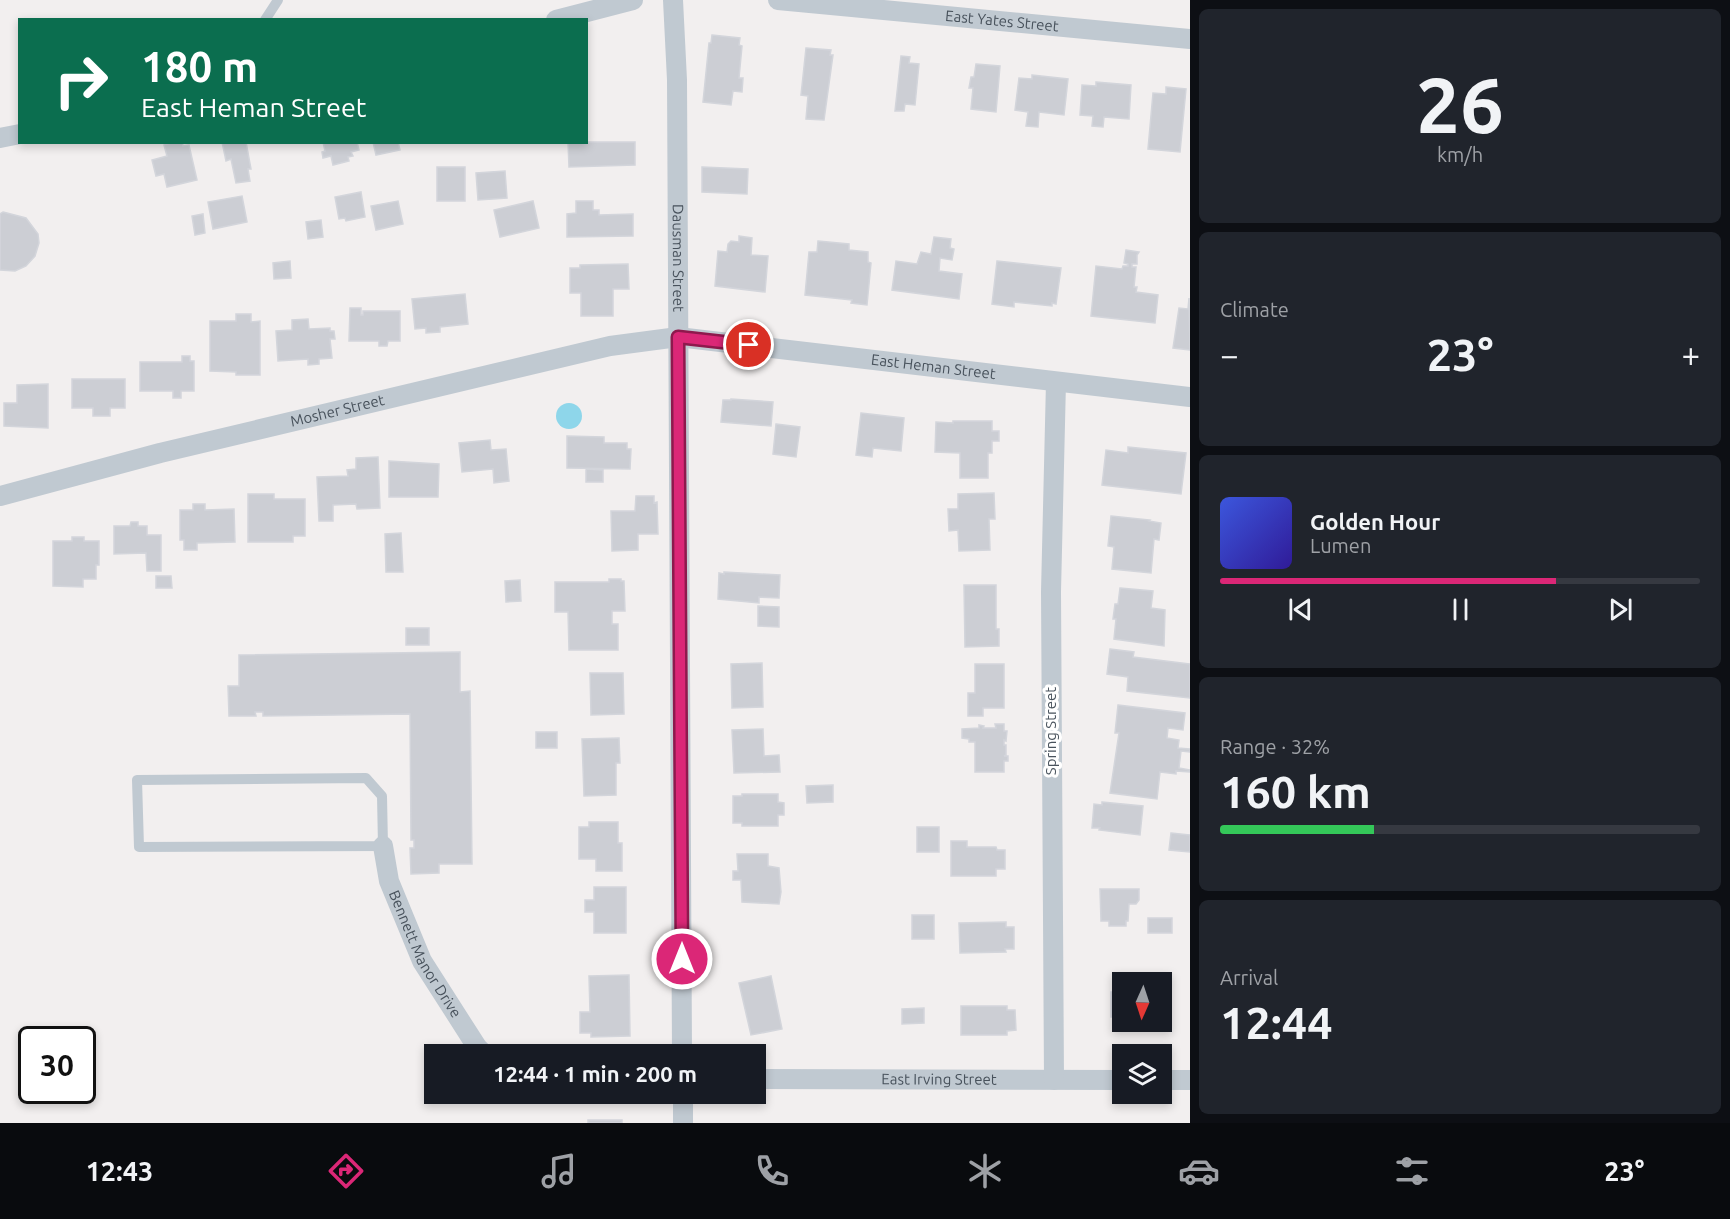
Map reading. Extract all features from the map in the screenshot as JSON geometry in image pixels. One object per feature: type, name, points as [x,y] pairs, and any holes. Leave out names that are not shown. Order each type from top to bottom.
[{"type":"street","points":[[564,18],[633,0]]},
{"type":"street","name":"Dausman Street","points":[[673,0],[677,80],[682,1044]]},
{"type":"street","name":"East Yates Street","points":[[778,0],[1190,39]]},
{"type":"street","points":[[0,138],[18,134]]},
{"type":"street","name":"East Heman Street","points":[[678,337],[1190,397]]},
{"type":"street","name":"Mosher Street","points":[[0,496],[160,453],[610,346],[678,337]]},
{"type":"street","name":"Spring Street","points":[[1054,1080],[1050,592],[1056,382]]},
{"type":"street","name":"Bennett Manor Drive","points":[[383,846],[389,881],[422,961],[475,1044]]},
{"type":"street","name":"East Irving Street","points":[[766,1079],[1112,1080]]},
{"type":"street","points":[[1172,1080],[1190,1080]]},
{"type":"street","points":[[682,1104],[683,1123]]},
{"type":"lane","points":[[266,18],[278,0]]},
{"type":"lane","points":[[366,778],[381,796],[383,846],[139,847],[138,780],[366,778]]},
{"type":"water","points":[[569,403],[578,407],[582,416],[578,425],[569,429],[560,425],[556,416],[560,407]]},
{"type":"building","points":[[712,35],[740,38],[739,45],[742,46],[739,78],[743,78],[742,92],[733,91],[731,105],[703,102],[709,43],[711,43]]},
{"type":"building","points":[[806,48],[831,50],[830,55],[833,55],[824,120],[806,119],[808,96],[801,95]]},
{"type":"building","points":[[901,56],[910,57],[909,63],[919,64],[915,105],[905,104],[904,111],[895,111]]},
{"type":"building","points":[[976,64],[1000,66],[996,112],[971,109],[973,88],[969,88]]},
{"type":"building","points":[[1032,75],[1068,79],[1064,115],[1039,112],[1038,127],[1026,126],[1028,112],[1015,110],[1019,78],[1032,79]]},
{"type":"building","points":[[1096,82],[1131,85],[1129,119],[1104,117],[1103,127],[1092,126],[1093,116],[1080,115],[1082,85],[1096,86]]},
{"type":"building","points":[[1166,87],[1186,89],[1180,152],[1148,149],[1153,93],[1166,94]]},
{"type":"building","points":[[635,142],[635,165],[569,167],[568,144]]},
{"type":"building","points":[[222,144],[246,144],[251,169],[248,169],[250,181],[236,183],[231,159],[226,161]]},
{"type":"building","points":[[323,144],[358,144],[359,150],[351,152],[353,156],[348,157],[349,161],[333,165],[331,156],[323,158],[322,152],[325,151]]},
{"type":"building","points":[[373,144],[398,144],[400,150],[376,155]]},
{"type":"building","points":[[164,145],[189,145],[197,180],[167,187],[164,174],[156,176],[152,160],[167,156]]},
{"type":"building","points":[[437,167],[465,167],[465,201],[437,201]]},
{"type":"building","points":[[702,167],[748,169],[747,194],[702,192]]},
{"type":"building","points":[[505,171],[507,198],[478,200],[476,173]]},
{"type":"building","points":[[361,192],[365,217],[346,221],[345,218],[339,219],[335,197]]},
{"type":"building","points":[[242,196],[247,222],[213,229],[208,202]]},
{"type":"building","points":[[398,201],[403,224],[376,230],[371,206]]},
{"type":"building","points":[[533,201],[539,228],[500,237],[494,210]]},
{"type":"building","points":[[576,201],[593,201],[593,210],[599,210],[599,215],[633,214],[633,236],[567,237],[567,214],[576,213]]},
{"type":"building","points":[[3,212],[26,218],[38,234],[39,243],[35,256],[26,266],[15,271],[0,270],[0,214]]},
{"type":"building","points":[[203,214],[205,233],[195,235],[192,216]]},
{"type":"building","points":[[321,220],[323,237],[308,239],[306,222]]},
{"type":"building","points":[[739,236],[752,238],[751,255],[768,256],[765,292],[715,286],[718,251],[727,252],[728,244],[731,241],[739,242]]},
{"type":"building","points":[[934,237],[951,239],[950,248],[954,249],[952,260],[940,258],[939,271],[962,274],[959,299],[892,290],[896,261],[917,264],[921,252],[931,254]]},
{"type":"building","points":[[818,241],[849,244],[849,250],[868,252],[868,262],[871,263],[867,305],[851,303],[852,300],[805,295],[809,252],[817,252]]},
{"type":"building","points":[[1126,250],[1139,252],[1137,264],[1132,264],[1132,267],[1136,267],[1134,287],[1137,287],[1136,292],[1158,295],[1155,323],[1091,316],[1096,266],[1122,269],[1123,266],[1128,266],[1124,263]]},
{"type":"building","points":[[290,261],[291,278],[274,279],[273,263]]},
{"type":"building","points":[[997,261],[1061,268],[1056,304],[1052,303],[1052,306],[1014,302],[1014,307],[992,304]]},
{"type":"building","points":[[628,264],[629,289],[613,289],[613,316],[581,316],[581,293],[570,293],[570,268],[580,268],[580,265]]},
{"type":"building","points":[[465,294],[468,324],[440,327],[440,332],[426,333],[426,328],[415,329],[412,299]]},
{"type":"building","points":[[1189,298],[1190,350],[1173,348],[1179,308],[1188,309]]},
{"type":"building","points":[[350,308],[361,308],[361,315],[363,311],[400,311],[400,341],[388,341],[387,346],[379,346],[379,341],[349,341]]},
{"type":"building","points":[[236,314],[251,314],[251,322],[260,321],[260,375],[236,375],[236,372],[210,371],[210,321],[236,321]]},
{"type":"building","points":[[308,319],[309,329],[330,328],[330,331],[334,331],[335,339],[330,339],[332,358],[319,359],[319,364],[308,365],[308,359],[278,361],[276,331],[292,330],[292,320]]},
{"type":"building","points":[[182,356],[190,356],[190,361],[194,361],[194,391],[181,391],[181,398],[173,398],[173,391],[140,391],[140,362],[182,362]]},
{"type":"building","points":[[72,379],[125,379],[125,408],[110,408],[110,416],[93,416],[93,408],[72,408]]},
{"type":"building","points":[[48,384],[48,428],[4,426],[4,403],[17,403],[17,385]]},
{"type":"building","points":[[723,400],[773,402],[771,426],[721,422]]},
{"type":"building","points":[[861,413],[904,418],[901,451],[873,448],[872,457],[856,455]]},
{"type":"building","points":[[953,421],[992,421],[992,431],[999,431],[999,441],[992,441],[992,453],[988,453],[988,478],[960,478],[960,453],[935,452],[936,422],[953,423]]},
{"type":"building","points":[[776,424],[800,427],[796,457],[773,454]]},
{"type":"building","points":[[567,436],[604,437],[604,443],[627,443],[627,449],[631,449],[630,469],[567,468]]},
{"type":"building","points":[[490,440],[491,450],[506,449],[509,481],[494,483],[493,469],[462,472],[459,443]]},
{"type":"building","points":[[1128,447],[1186,453],[1181,494],[1102,485],[1106,450],[1128,453]]},
{"type":"building","points":[[378,457],[380,508],[357,509],[356,504],[333,505],[333,521],[319,521],[317,477],[348,476],[347,470],[356,469],[356,458]]},
{"type":"building","points":[[389,461],[439,464],[438,497],[389,497]]},
{"type":"building","points":[[586,469],[603,470],[603,482],[586,482]]},
{"type":"building","points":[[994,493],[995,519],[989,519],[990,550],[959,551],[958,530],[949,531],[948,509],[958,509],[958,494]]},
{"type":"building","points":[[248,494],[274,494],[274,499],[305,499],[305,536],[293,536],[293,542],[248,542]]},
{"type":"building","points":[[636,496],[654,496],[654,503],[657,502],[658,534],[638,534],[638,550],[612,551],[611,511],[635,511]]},
{"type":"building","points":[[193,504],[205,504],[205,510],[234,509],[235,542],[197,543],[197,550],[184,550],[184,540],[180,540],[180,510],[193,510]]},
{"type":"building","points":[[1111,516],[1161,523],[1159,540],[1154,539],[1151,573],[1112,569],[1114,547],[1108,546]]},
{"type":"building","points":[[131,522],[138,522],[138,526],[147,526],[147,535],[161,535],[161,571],[147,571],[146,553],[114,554],[114,526],[130,526]]},
{"type":"building","points":[[401,533],[403,572],[386,572],[385,534]]},
{"type":"building","points":[[72,537],[84,537],[84,541],[99,541],[99,565],[96,565],[96,579],[83,579],[83,587],[53,586],[53,541],[72,541]]},
{"type":"building","points":[[724,572],[780,575],[779,598],[759,597],[759,603],[718,599],[719,573],[724,574]]},
{"type":"building","points":[[156,576],[171,576],[172,588],[156,588]]},
{"type":"building","points":[[609,579],[624,581],[625,611],[612,611],[612,624],[618,624],[618,650],[569,650],[568,612],[555,612],[555,582],[609,582]]},
{"type":"building","points":[[520,580],[521,601],[506,602],[505,581]]},
{"type":"building","points":[[964,585],[996,585],[996,629],[999,629],[999,646],[965,647]]},
{"type":"building","points":[[1120,588],[1153,591],[1151,608],[1165,610],[1164,646],[1114,639],[1116,619],[1113,619]]},
{"type":"building","points":[[758,606],[779,607],[779,627],[758,626]]},
{"type":"building","points":[[406,628],[429,628],[429,645],[406,645]]},
{"type":"building","points":[[1110,649],[1134,652],[1133,657],[1190,664],[1190,698],[1127,691],[1128,677],[1107,674]]},
{"type":"building","points":[[460,652],[460,692],[470,691],[472,864],[439,864],[439,873],[411,874],[410,848],[414,848],[414,840],[411,840],[410,714],[263,716],[263,712],[255,712],[256,716],[229,716],[228,686],[239,686],[239,655]]},
{"type":"building","points":[[762,663],[763,707],[732,708],[731,664]]},
{"type":"building","points":[[975,664],[1004,664],[1004,708],[983,708],[983,716],[968,716],[968,693],[975,693]]},
{"type":"building","points":[[590,673],[623,673],[624,714],[591,715]]},
{"type":"building","points":[[1118,705],[1185,713],[1183,730],[1168,728],[1167,738],[1179,740],[1178,748],[1190,749],[1190,752],[1181,751],[1179,768],[1190,770],[1190,772],[1176,771],[1176,774],[1160,772],[1157,799],[1110,793],[1119,733],[1115,733]]},
{"type":"building","points":[[995,724],[1004,724],[1004,731],[1007,731],[1006,741],[1004,740],[1006,755],[1004,756],[1008,756],[1008,761],[1004,761],[1004,772],[975,772],[975,742],[962,738],[962,729],[979,728],[979,725],[984,726],[983,728],[996,728]]},
{"type":"building","points":[[763,729],[764,756],[779,755],[780,772],[734,773],[732,730]]},
{"type":"building","points":[[536,732],[557,732],[557,748],[536,748]]},
{"type":"building","points":[[619,738],[620,763],[616,763],[616,795],[584,796],[582,739]]},
{"type":"building","points":[[833,785],[833,802],[807,803],[806,786]]},
{"type":"building","points":[[742,794],[778,794],[778,802],[784,803],[784,815],[778,815],[778,826],[742,826],[742,823],[733,823],[733,796],[742,796]]},
{"type":"building","points":[[1102,802],[1143,806],[1140,835],[1092,828],[1094,804],[1102,805]]},
{"type":"building","points":[[589,822],[618,822],[618,843],[622,843],[622,871],[596,871],[596,859],[579,859],[579,827],[589,827]]},
{"type":"building","points":[[917,827],[939,827],[939,852],[917,852]]},
{"type":"building","points":[[1171,833],[1190,835],[1190,852],[1169,850]]},
{"type":"building","points":[[951,841],[967,841],[967,847],[996,847],[997,850],[1005,850],[1005,869],[996,869],[996,876],[951,876]]},
{"type":"building","points":[[737,854],[768,854],[768,866],[779,868],[781,892],[779,904],[742,902],[741,880],[733,880],[733,871],[738,871]]},
{"type":"building","points":[[594,887],[626,887],[626,933],[594,933],[594,912],[585,912],[585,900],[594,900]]},
{"type":"building","points":[[1100,889],[1139,889],[1139,900],[1136,904],[1129,904],[1126,926],[1109,926],[1109,921],[1101,921]]},
{"type":"building","points":[[912,915],[934,915],[934,939],[912,939]]},
{"type":"building","points":[[1148,918],[1172,918],[1172,933],[1148,933]]},
{"type":"building","points":[[1006,922],[1006,927],[1014,927],[1014,949],[1005,949],[1006,952],[960,953],[959,923]]},
{"type":"building","points":[[629,975],[630,1036],[591,1037],[591,1033],[580,1033],[580,1012],[590,1012],[589,976]]},
{"type":"building","points":[[771,976],[782,1029],[751,1035],[739,983]]},
{"type":"building","points":[[1111,992],[1112,992],[1112,1017]]},
{"type":"building","points":[[961,1006],[1007,1006],[1007,1010],[1015,1010],[1016,1030],[1007,1031],[1007,1035],[961,1035]]},
{"type":"building","points":[[924,1008],[924,1023],[902,1024],[902,1009]]},
{"type":"building","points":[[588,1120],[622,1120],[622,1123],[588,1123]]},
{"type":"route","points":[[682,959],[678,337],[749,345]]}]
